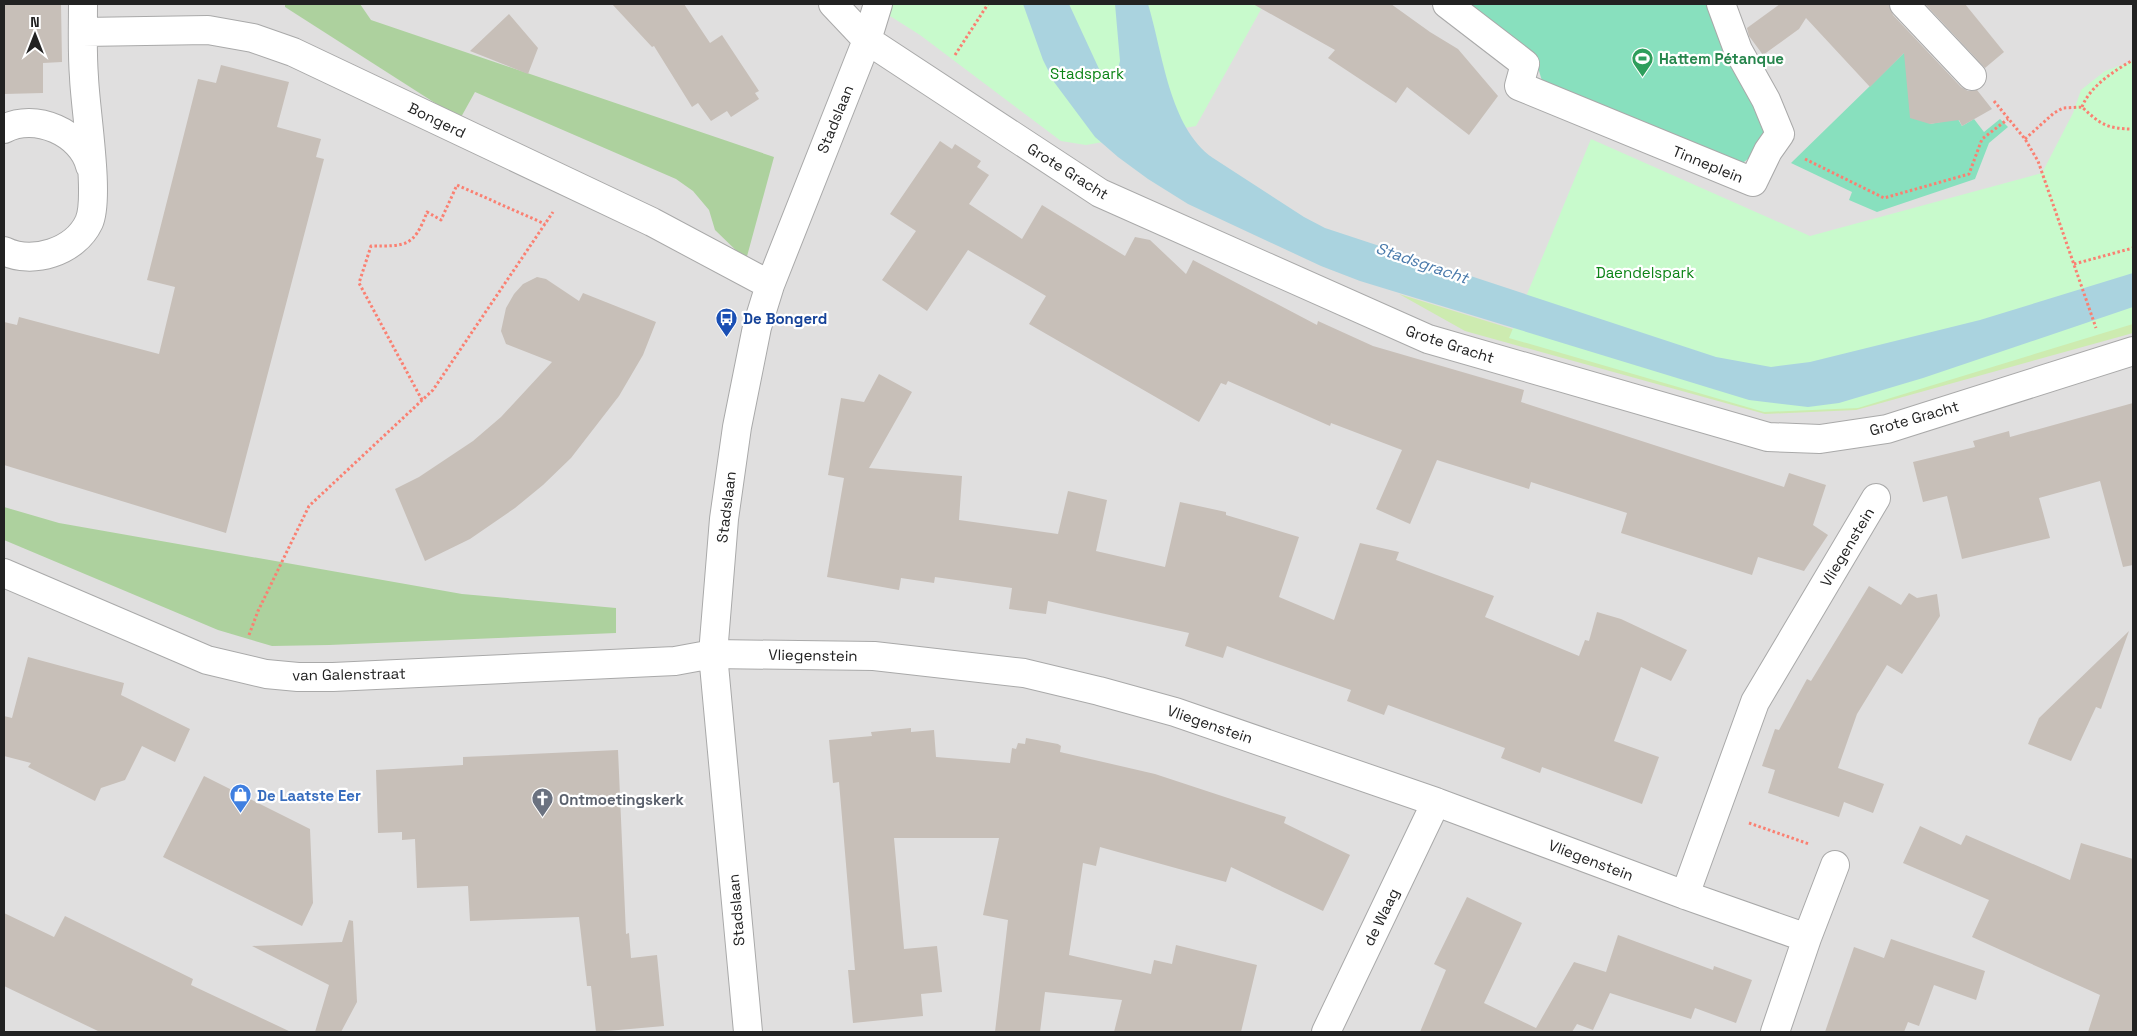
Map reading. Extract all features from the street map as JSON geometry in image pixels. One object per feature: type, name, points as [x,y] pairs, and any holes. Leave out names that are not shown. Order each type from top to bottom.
[{"type":"street","points":[[4,251],[13,256],[36,258],[62,250],[80,235],[90,221],[92,175],[84,76],[83,4]]},
{"type":"street","name":"Grote Gracht","points":[[833,4],[866,40],[1100,193],[1428,339],[1768,436],[1820,439],[1887,428],[2133,351]]},
{"type":"street","name":"Stadslaan","points":[[748,1032],[713,654],[724,519],[731,464],[753,341],[770,285],[866,40],[878,4]]},
{"type":"street","points":[[1427,4],[1522,72]]},
{"type":"street","name":"Tinneplein","points":[[1447,4],[1525,64],[1520,86],[1753,182],[1768,151],[1780,134],[1766,100],[1738,50],[1721,4]]},
{"type":"street","points":[[1904,4],[1972,76]]},
{"type":"street","name":"Bongerd","points":[[83,32],[208,30],[253,38],[293,52],[652,222],[770,285]]},
{"type":"street","points":[[4,129],[32,123],[51,127],[72,138],[87,156],[92,175]]},
{"type":"street","name":"Vliegenstein","points":[[1685,895],[1755,702],[1876,498]]},
{"type":"street","name":"van Galenstraat","points":[[4,573],[184,651],[236,668],[298,677],[675,661],[713,654]]},
{"type":"street","name":"Vliegenstein","points":[[713,654],[874,656],[1024,673],[1099,690],[1175,712],[1436,802],[1685,895],[1807,938]]},
{"type":"street","name":"de Waag","points":[[1326,1032],[1436,802]]},
{"type":"street","points":[[1775,1032],[1807,938],[1835,865]]},
{"type":"path","points":[[936,85],[988,4]]},
{"type":"path","points":[[2082,107],[2086,95],[2118,69],[2133,60]]},
{"type":"path","points":[[2026,139],[2063,108],[2082,107],[2097,121],[2107,127],[2133,129]]},
{"type":"path","points":[[1801,155],[1806,160],[1884,198],[1969,174],[1982,139],[2008,119],[2026,139],[2038,161],[2096,327]]},
{"type":"path","points":[[236,668],[258,611],[309,506],[433,390],[571,184]]},
{"type":"path","points":[[422,400],[358,283],[371,246],[400,246],[419,233],[427,212],[441,220],[457,185],[545,224]]},
{"type":"path","points":[[2074,264],[2133,248]]},
{"type":"path","points":[[1715,812],[1839,854],[1835,865]]},
{"type":"shaded area","points":[[4,4],[2133,4],[2133,1032],[4,1032]]},
{"type":"green space","points":[[285,4],[360,4],[371,20],[774,157],[746,260],[715,230],[709,210],[693,191],[676,179],[475,92],[460,119],[285,7]]},
{"type":"green space","name":"Stadspark","points":[[871,4],[1264,4],[1196,126],[1086,145],[1061,141],[920,35]]},
{"type":"green space","name":"Hattem Pétanque","points":[[1459,4],[1707,4],[1776,137],[1735,169],[1546,94],[1536,61]]},
{"type":"green space","points":[[1911,46],[1930,124],[1945,121],[1955,114],[1962,126],[1974,119],[1984,132],[2000,119],[2008,127],[1989,143],[1975,179],[1877,212],[1849,200],[1852,192],[1791,163]]},
{"type":"green space","name":"Daendelspark","points":[[2133,61],[2133,324],[1858,408],[1764,412],[1509,338],[1591,139],[1810,236],[2042,173],[2073,113],[2081,90],[2105,71]]},
{"type":"green space","points":[[1399,294],[1574,348],[2133,307],[2133,333],[1856,410],[1765,414],[1465,331]]},
{"type":"green space","points":[[4,507],[59,523],[462,594],[616,608],[616,633],[272,646],[218,630],[4,540]]},
{"type":"water","name":"Stadsgracht","points":[[1023,4],[1069,4],[1100,71],[1111,78],[1117,73],[1120,61],[1115,4],[1148,4],[1177,109],[1186,128],[1198,144],[1213,158],[1304,217],[1325,228],[1716,357],[1771,367],[1810,362],[1980,320],[2133,273],[2133,307],[1923,378],[1839,403],[1808,407],[1749,400],[1360,281],[1321,266],[1188,204],[1148,179],[1095,137],[1054,82],[1043,60]]},
{"type":"building","points":[[4,4],[61,4],[62,62],[43,63],[43,93],[4,94]]},
{"type":"building","points":[[612,4],[684,4],[710,43],[722,35],[759,91],[755,93],[759,99],[731,117],[727,111],[711,121],[698,103],[692,107],[654,46],[652,47]]},
{"type":"building","points":[[1253,4],[1391,4],[1458,49],[1498,96],[1469,135],[1407,87],[1396,103],[1328,58],[1335,50]]},
{"type":"building","points":[[1780,4],[1889,4],[1893,15],[1961,87],[1968,91],[1977,90],[1992,109],[1962,126],[1959,120],[1930,124],[1910,118],[1904,53],[1870,87],[1806,18],[1799,29],[1763,55],[1749,36],[1747,28]]},
{"type":"building","points":[[1925,4],[1965,4],[2004,52],[1985,68]]},
{"type":"building","points":[[509,14],[538,48],[528,74],[470,51]]},
{"type":"building","points":[[221,65],[289,82],[277,127],[321,139],[316,157],[324,159],[226,533],[4,465],[4,322],[17,325],[19,317],[159,354],[175,287],[147,280],[198,79],[216,83]]},
{"type":"building","points":[[940,141],[952,149],[955,144],[981,161],[977,167],[989,175],[969,204],[1022,239],[1042,205],[1125,256],[1135,237],[1150,240],[1186,274],[1193,260],[1317,325],[1318,321],[1373,346],[1524,390],[1521,402],[1784,487],[1789,473],[1826,485],[1813,525],[1828,535],[1804,571],[1758,557],[1752,575],[1621,533],[1627,513],[1531,482],[1529,489],[1437,460],[1410,524],[1376,509],[1402,450],[1331,423],[1330,426],[1228,381],[1226,385],[1221,383],[1199,422],[1029,324],[1046,296],[968,250],[927,311],[882,280],[916,231],[890,214]]},
{"type":"building","points":[[537,277],[546,279],[579,301],[583,293],[656,322],[643,355],[619,396],[571,458],[543,485],[515,508],[470,539],[425,561],[395,489],[419,477],[473,441],[501,417],[552,362],[506,344],[501,331],[506,308],[514,294],[523,284]]},
{"type":"building","points":[[879,374],[912,392],[869,468],[962,476],[959,520],[1058,534],[1068,491],[1107,500],[1096,551],[1165,567],[1180,502],[1226,512],[1226,515],[1299,537],[1279,597],[1334,620],[1360,543],[1399,552],[1396,560],[1494,596],[1485,617],[1579,656],[1585,640],[1589,641],[1597,612],[1621,619],[1687,650],[1671,681],[1641,667],[1614,741],[1659,757],[1642,804],[1542,767],[1540,773],[1501,758],[1505,748],[1388,705],[1384,715],[1347,701],[1351,690],[1227,646],[1223,658],[1185,646],[1189,633],[1048,601],[1046,614],[1009,609],[1012,588],[935,577],[934,583],[901,578],[899,590],[827,577],[844,478],[828,475],[841,398],[864,402]]},
{"type":"building","points":[[2133,403],[2133,565],[2123,567],[2100,481],[2039,498],[2050,538],[1962,559],[1947,496],[1923,502],[1913,462],[1975,447],[1973,441],[2009,431],[2010,437]]},
{"type":"building","points":[[1869,586],[1901,605],[1909,593],[1917,598],[1937,594],[1940,616],[1902,674],[1887,665],[1857,714],[1838,768],[1884,784],[1873,813],[1844,802],[1839,817],[1768,793],[1775,770],[1762,766],[1775,729],[1779,730],[1807,679],[1811,681]]},
{"type":"building","points":[[2129,631],[2101,709],[2096,707],[2071,761],[2028,744],[2039,718]]},
{"type":"building","points":[[28,657],[124,683],[121,695],[190,729],[175,762],[142,746],[125,780],[101,788],[95,801],[28,767],[31,763],[4,756],[4,716],[12,718]]},
{"type":"building","points":[[911,728],[911,732],[934,730],[936,757],[1010,763],[1012,748],[1016,749],[1018,743],[1025,744],[1026,738],[1058,744],[1061,746],[1060,752],[1155,774],[1286,817],[1284,823],[1350,855],[1323,911],[1231,867],[1226,882],[1100,847],[1096,866],[1083,863],[1069,955],[1151,974],[1154,960],[1172,964],[1176,945],[1257,965],[1241,1032],[1114,1032],[1122,1000],[1045,992],[1040,1032],[995,1032],[1008,920],[983,915],[999,838],[894,838],[904,949],[937,946],[942,992],[921,994],[923,1016],[853,1023],[848,970],[855,970],[839,782],[833,783],[829,740],[872,736],[871,732]]},
{"type":"building","points":[[618,750],[626,934],[629,933],[631,958],[657,955],[664,1026],[596,1032],[591,986],[587,986],[579,917],[470,921],[468,886],[417,888],[415,839],[402,840],[402,832],[378,833],[376,770],[463,765],[463,757]]},
{"type":"building","points":[[204,776],[310,829],[313,903],[302,926],[163,857]]},
{"type":"building","points":[[1920,826],[1961,845],[1966,835],[2070,880],[2081,843],[2133,859],[2133,1032],[2088,1032],[2100,995],[1972,937],[1989,900],[1903,863]]},
{"type":"building","points":[[1467,897],[1522,923],[1484,1003],[1536,1028],[1574,962],[1606,972],[1618,935],[1713,970],[1714,966],[1752,980],[1736,1023],[1695,1008],[1691,1019],[1610,993],[1593,1030],[1577,1024],[1572,1032],[1420,1032],[1446,970],[1434,964]]},
{"type":"building","points":[[4,913],[54,937],[65,916],[193,979],[191,985],[291,1032],[100,1032],[4,986]]},
{"type":"building","points":[[349,920],[353,921],[357,1002],[341,1032],[315,1032],[329,985],[252,946],[342,942]]},
{"type":"building","points":[[1891,939],[1985,971],[1976,1000],[1934,985],[1919,1026],[1908,1022],[1904,1032],[1825,1032],[1854,947],[1884,958]]},
{"type":"place","name":"Hattem Pétanque","points":[[1643,77]]},
{"type":"place","name":"De Bongerd","points":[[727,337]]},
{"type":"place","name":"De Laatste Eer","points":[[241,814]]},
{"type":"place","name":"Ontmoetingskerk","points":[[543,818]]}]
